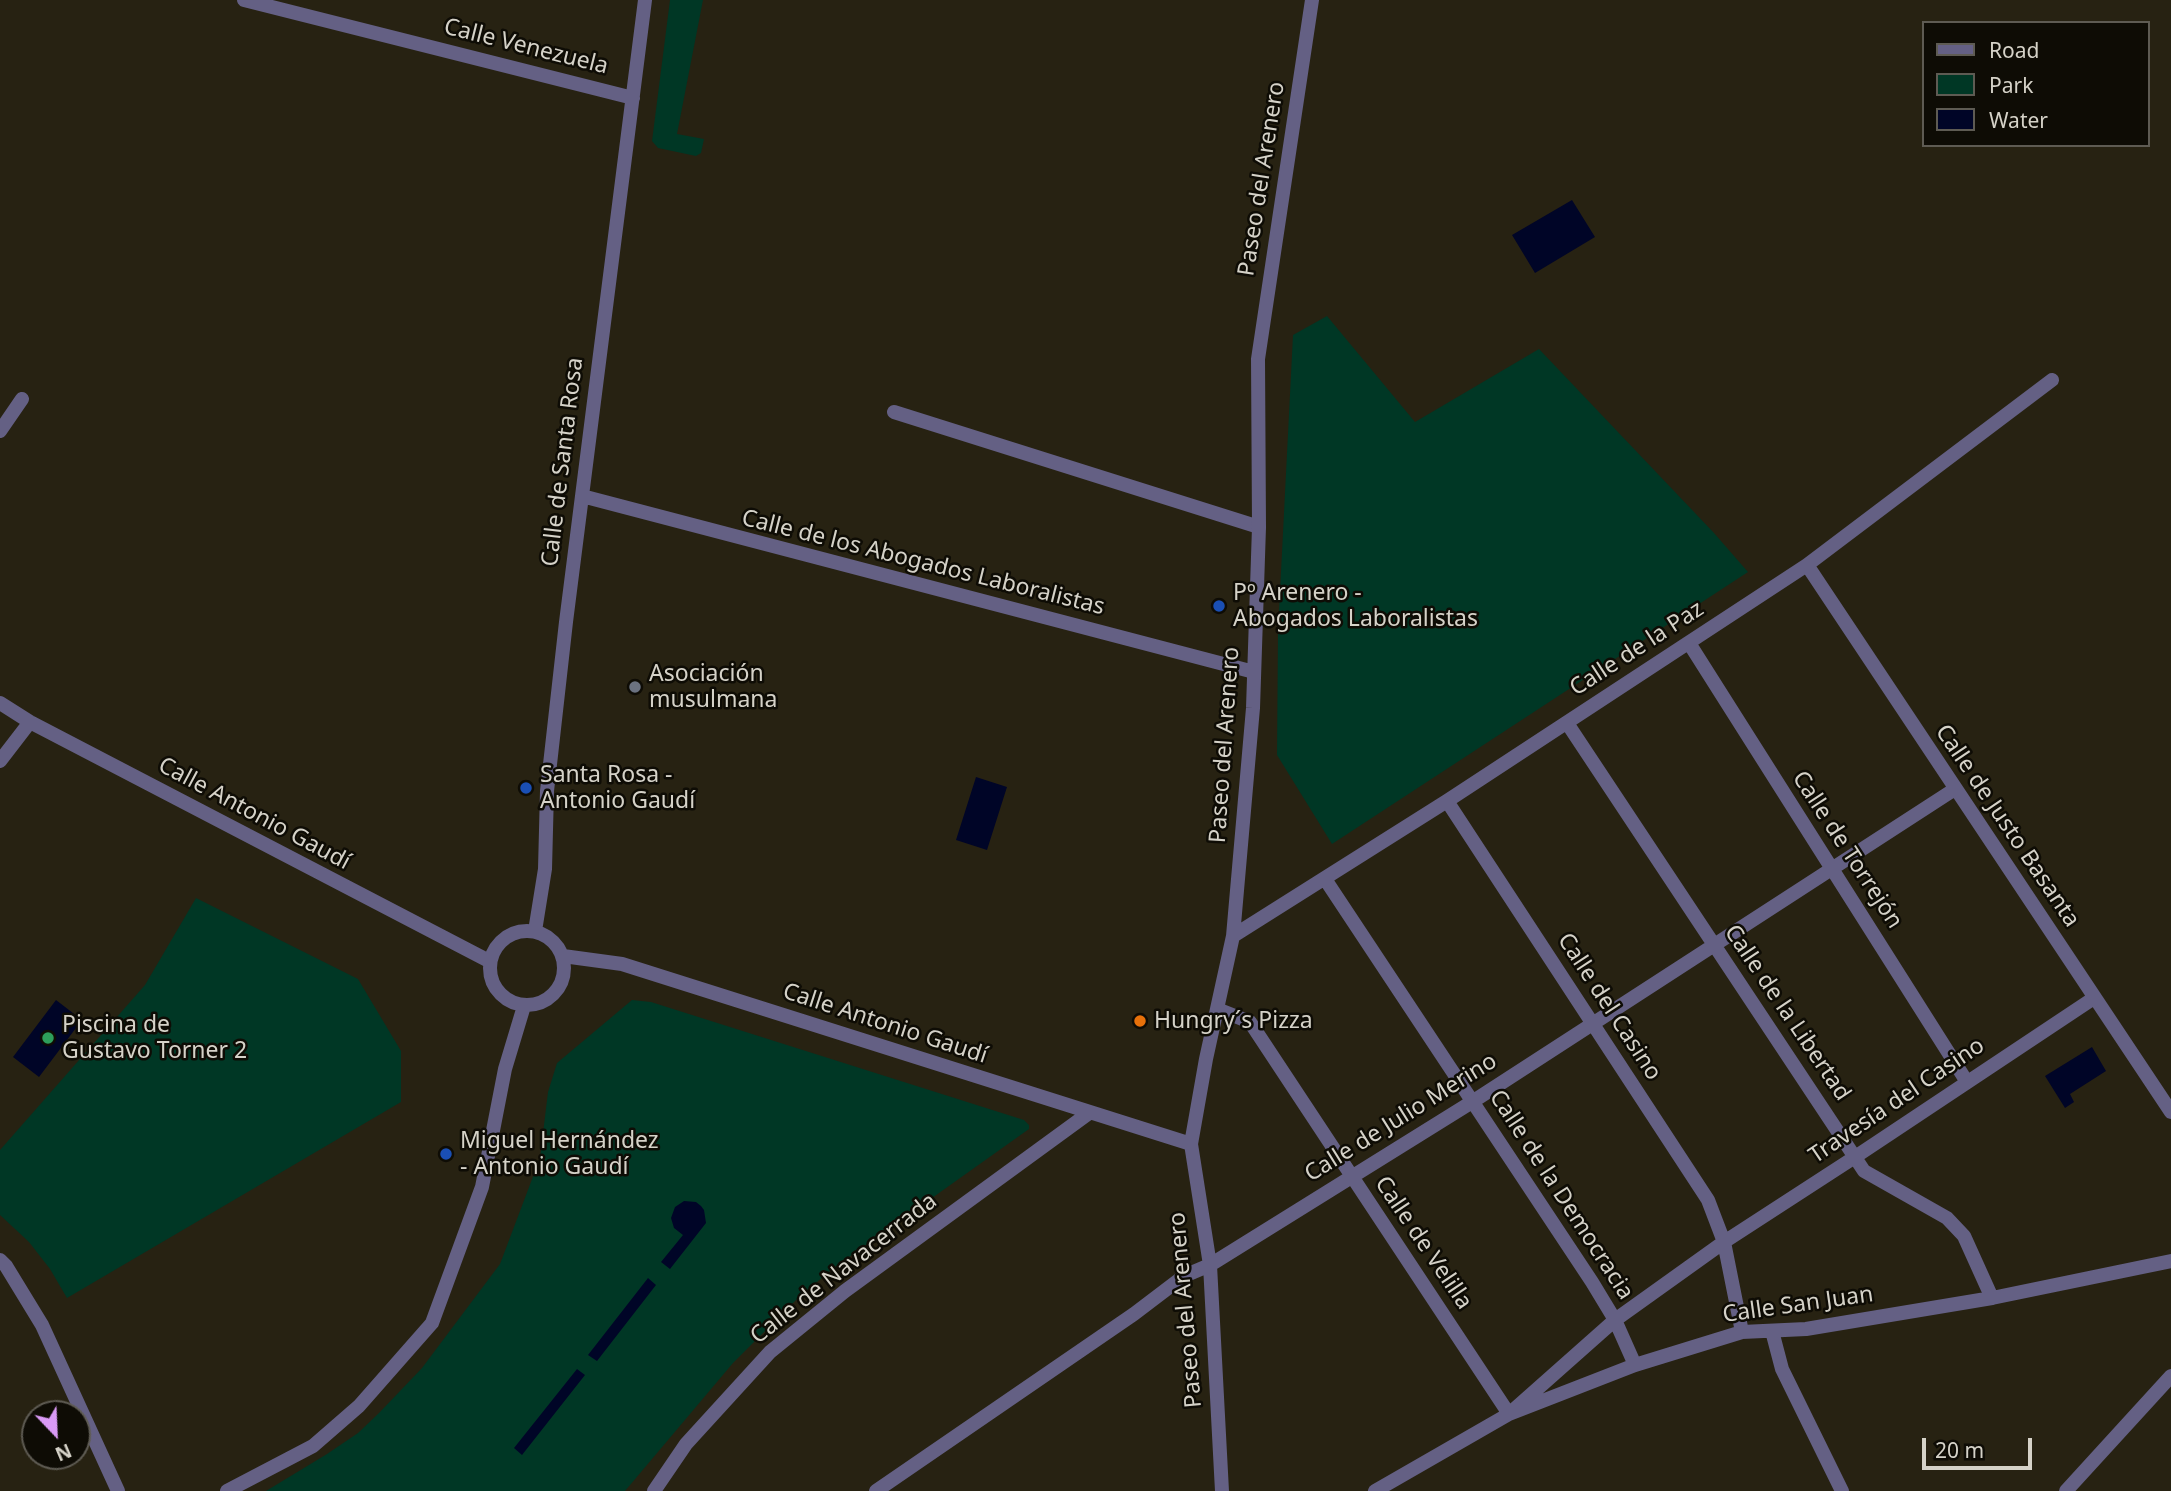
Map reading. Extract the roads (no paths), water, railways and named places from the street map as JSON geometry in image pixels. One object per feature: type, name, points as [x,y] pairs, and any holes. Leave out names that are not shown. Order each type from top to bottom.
[{"type":"street","name":"Calle Venezuela","points":[[244,0],[633,98]]},
{"type":"street","name":"Calle de Santa Rosa","points":[[535,931],[545,869],[547,791],[645,0]]},
{"type":"street","name":"Paseo del Arenero","points":[[1222,1491],[1210,1265],[1191,1144],[1233,936],[1253,708],[1259,527],[1258,359],[1312,0]]},
{"type":"street","name":"Calle de la Paz","points":[[1233,936],[1447,802],[1807,565],[2052,380]]},
{"type":"street","points":[[0,431],[22,399]]},
{"type":"street","points":[[894,412],[1259,527]]},
{"type":"street","name":"Calle de los Abogados Laboralistas","points":[[582,496],[1254,671]]},
{"type":"street","name":"Calle de Justo Basanta","points":[[1807,565],[2171,1112]]},
{"type":"street","name":"Calle de Torrejón","points":[[1689,643],[1967,1082]]},
{"type":"street","name":"Calle Antonio Gaudí","points":[[0,703],[30,722],[489,961]]},
{"type":"street","points":[[0,761],[30,722]]},
{"type":"street","name":"Calle de la Libertad","points":[[1567,723],[1864,1171],[1947,1218],[1964,1236],[1992,1298]]},
{"type":"street","name":"Calle de Julio Merino","points":[[876,1491],[1134,1314],[1184,1276],[1210,1265],[1472,1102],[1955,789]]},
{"type":"street","name":"Calle del Casino","points":[[1447,802],[1708,1200],[1724,1242]]},
{"type":"street","name":"Calle de la Democracia","points":[[1325,879],[1592,1282],[1615,1320],[1635,1365]]},
{"type":"street","points":[[535,931],[551,939],[563,956],[564,975],[559,988],[539,1004],[524,1006],[507,1001],[495,990],[489,975],[489,961],[496,944],[514,932],[535,931]]},
{"type":"street","name":"Calle Antonio Gaudí","points":[[563,956],[622,964],[1191,1144]]},
{"type":"street","name":"Travesía del Casino","points":[[1509,1414],[1615,1320],[1724,1242],[2094,998]]},
{"type":"street","points":[[227,1491],[313,1446],[359,1406],[432,1323],[482,1186],[505,1069],[524,1006]]},
{"type":"street","name":"Calle de Velilla","points":[[1217,1009],[1250,1022],[1509,1414]]},
{"type":"street","name":"Calle de Navacerrada","points":[[654,1491],[686,1444],[770,1352],[845,1291],[1089,1112]]},
{"type":"street","points":[[1724,1242],[1742,1332]]},
{"type":"street","points":[[0,1260],[43,1325],[118,1491]]},
{"type":"street","name":"Calle San Juan","points":[[1375,1491],[1509,1414],[1635,1365],[1742,1332],[1806,1329],[1992,1298],[2171,1261]]},
{"type":"street","points":[[1772,1331],[1782,1369],[1842,1491]]},
{"type":"street","points":[[2066,1491],[2171,1376]]},
{"type":"water","points":[[1572,200],[1595,237],[1535,273],[1512,235]]},
{"type":"water","points":[[976,777],[1007,787],[987,850],[956,840]]},
{"type":"water","name":"Piscina de Gustavo Torner 2","points":[[56,1000],[82,1020],[39,1077],[13,1057]]},
{"type":"water","points":[[2092,1047],[2106,1071],[2070,1094],[2074,1102],[2065,1108],[2045,1076]]},
{"type":"water","points":[[684,1201],[696,1202],[701,1206],[706,1223],[670,1269],[661,1262],[683,1235],[674,1228],[671,1218],[675,1207]]},
{"type":"water","points":[[648,1278],[656,1285],[597,1361],[588,1355]]},
{"type":"water","points":[[577,1369],[585,1375],[522,1455],[514,1448]]},
{"type":"place","name":"Pº Arenero - Abogados Laboralistas","points":[[1219,606]]},
{"type":"place","name":"Asociación musulmana","points":[[635,687]]},
{"type":"place","name":"Santa Rosa - Antonio Gaudí","points":[[526,788]]},
{"type":"place","name":"Hungry´s Pizza","points":[[1140,1021]]},
{"type":"place","name":"Piscina de Gustavo Torner 2","points":[[48,1038]]},
{"type":"place","name":"Miguel Hernández - Antonio Gaudí","points":[[446,1154]]}]
